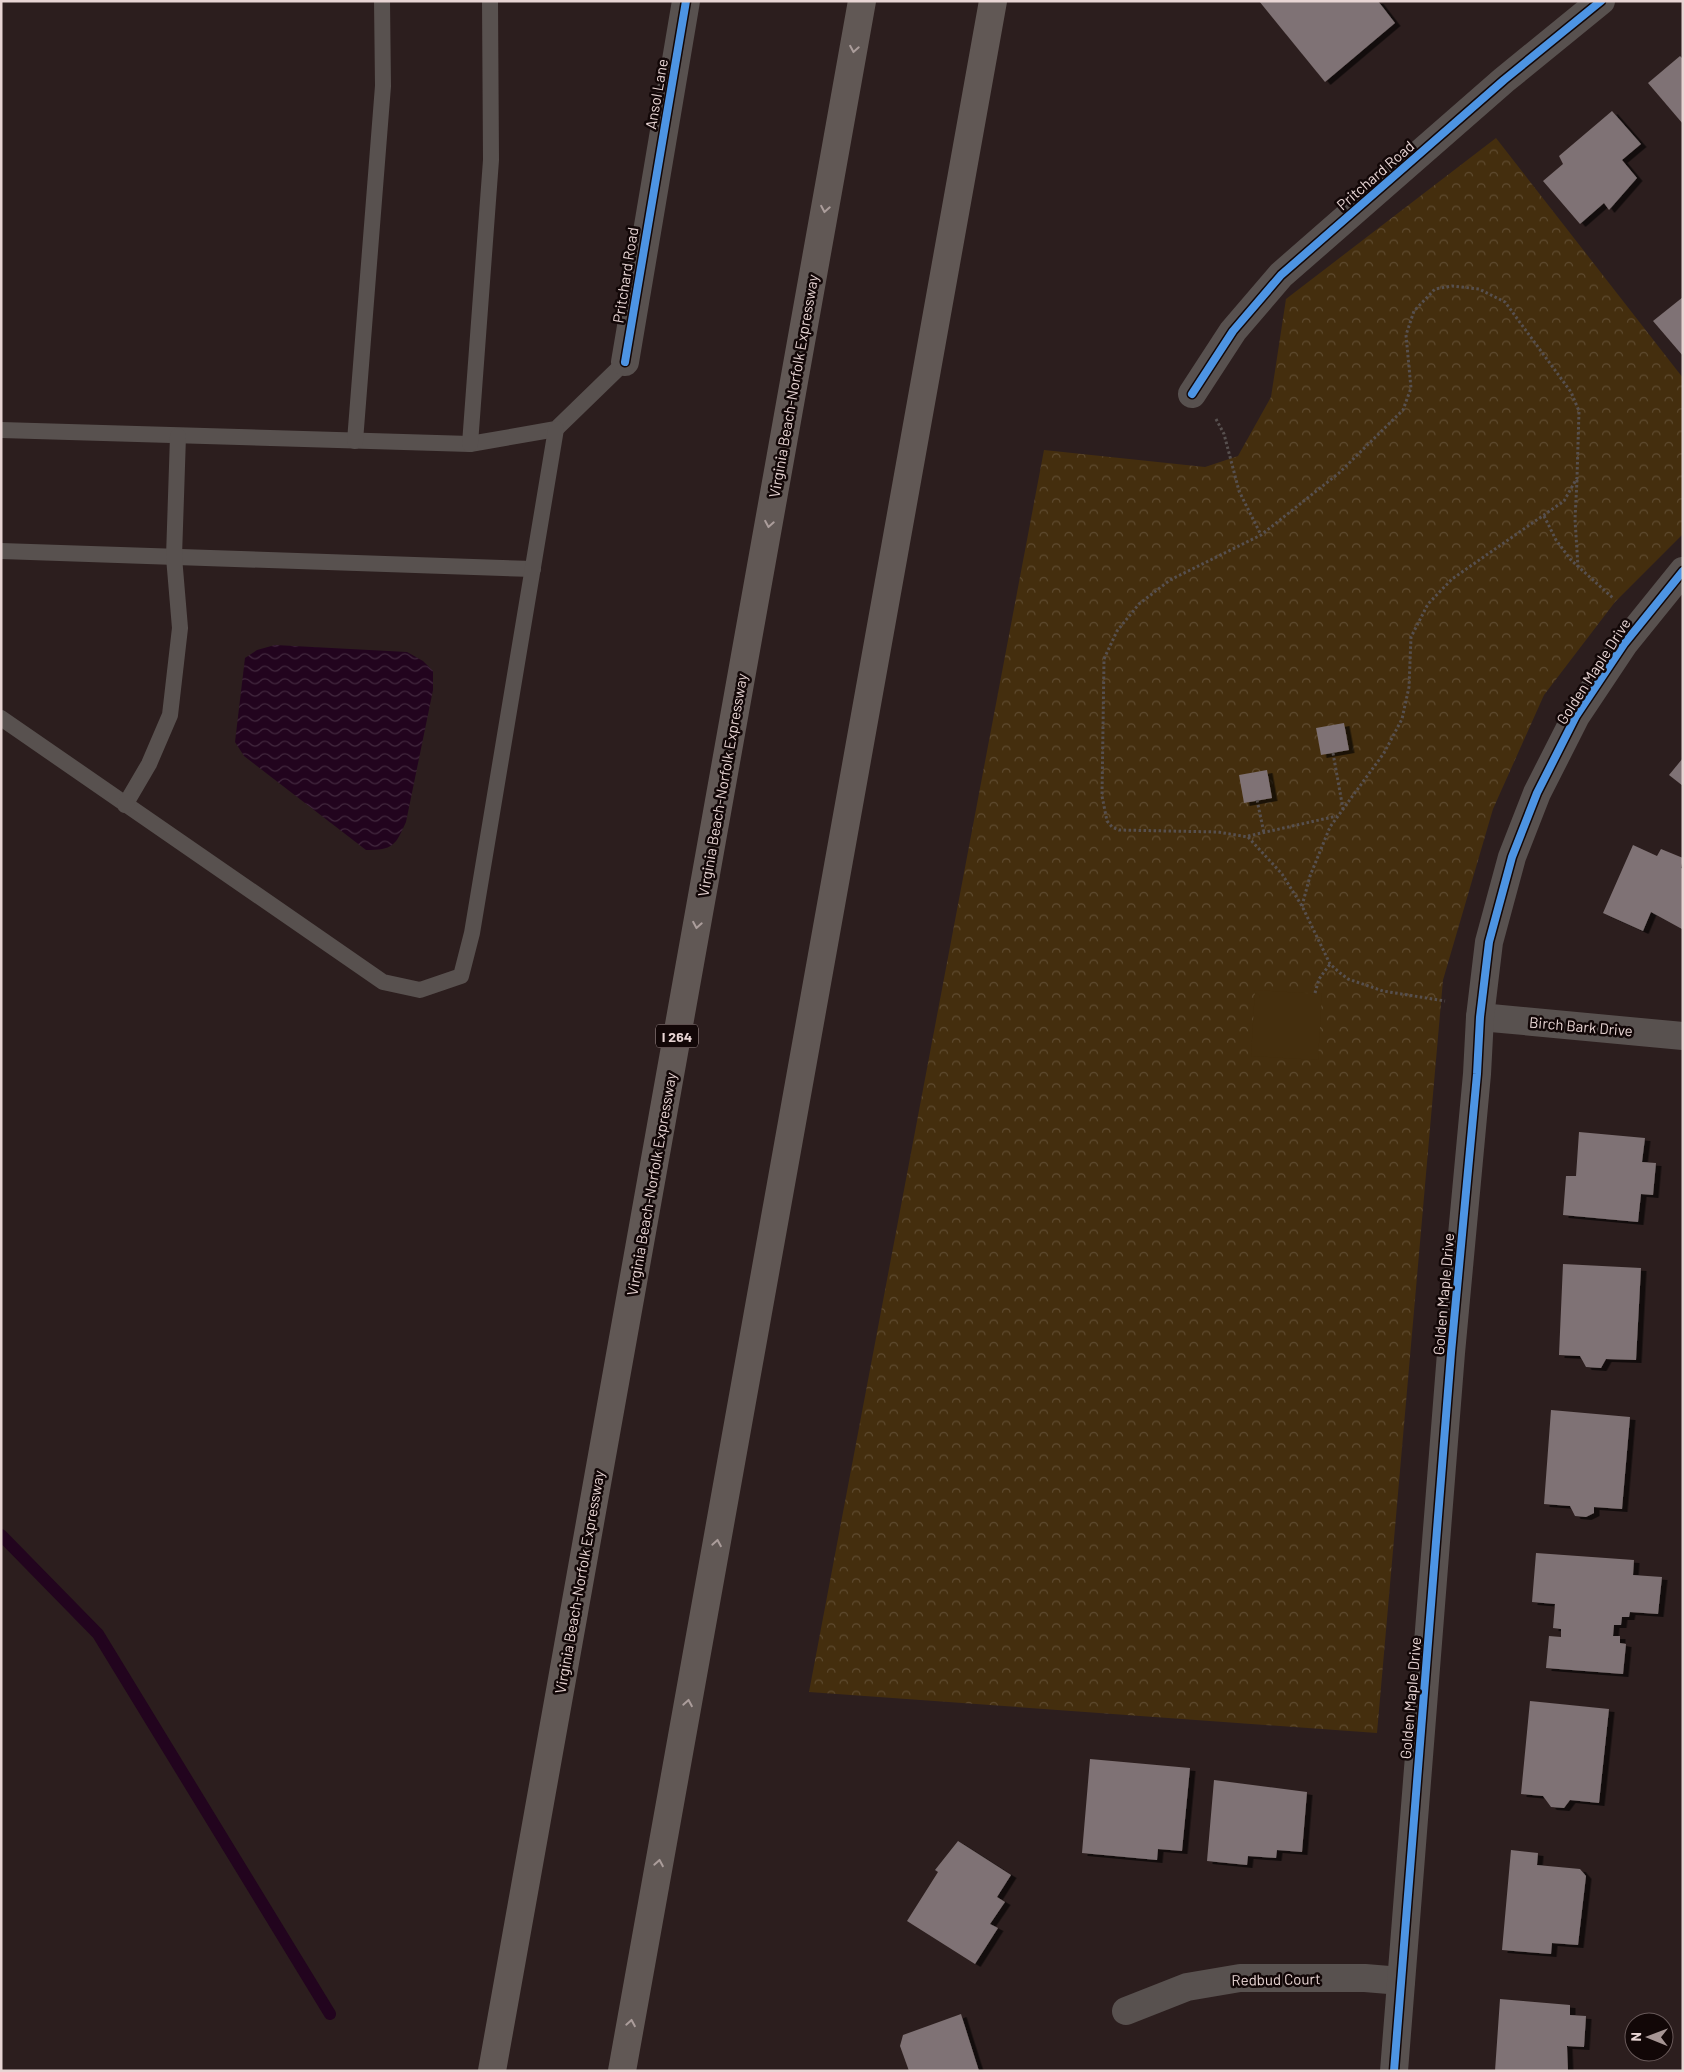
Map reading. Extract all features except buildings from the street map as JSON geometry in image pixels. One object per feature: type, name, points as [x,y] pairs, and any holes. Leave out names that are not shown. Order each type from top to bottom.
[{"type":"highway","name":"Virginia Beach-Norfolk Expressway","points":[[492,2071],[862,1]]},
{"type":"highway","points":[[622,2071],[992,1]]},
{"type":"street","name":"Ansol Lane","points":[[652,192],[686,1]]},
{"type":"street","name":"Pritchard Road","points":[[1192,394],[1233,331],[1281,275],[1504,80],[1601,1]]},
{"type":"street","name":"Pritchard Road","points":[[624,362],[652,192]]},
{"type":"street","name":"Golden Maple Drive","points":[[1394,2071],[1451,1353],[1477,1074],[1480,1017],[1489,942],[1512,857],[1537,793],[1576,716],[1624,644],[1683,571]]},
{"type":"street","name":"Birch Bark Drive","points":[[1480,1017],[1683,1036]]},
{"type":"street","name":"Redbud Court","points":[[1126,2011],[1186,1987],[1240,1978],[1365,1978],[1401,1981]]},
{"type":"lane","points":[[355,441],[383,86],[382,1]]},
{"type":"lane","points":[[470,444],[491,160],[490,1]]},
{"type":"lane","points":[[1,430],[470,444],[556,429],[624,362]]},
{"type":"lane","points":[[1,718],[384,982],[420,990],[461,976],[472,933],[556,429]]},
{"type":"lane","points":[[125,805],[149,764],[170,716],[180,628],[174,557],[178,436]]},
{"type":"lane","points":[[1,551],[533,569]]},
{"type":"path","points":[[1338,815],[1248,836],[1218,832],[1119,830],[1112,828],[1107,821],[1102,796],[1104,659],[1117,632],[1139,604],[1170,580],[1261,534],[1340,473],[1403,410],[1411,388],[1406,335],[1414,311],[1435,289],[1452,286],[1479,289],[1505,302],[1571,392],[1579,411],[1575,519],[1578,567]]},
{"type":"path","points":[[1192,394],[1214,414],[1224,434],[1240,491],[1261,534]]},
{"type":"path","points":[[1302,906],[1310,876],[1330,827],[1384,753],[1402,719],[1409,687],[1411,637],[1428,604],[1452,579],[1564,501],[1577,478]]},
{"type":"path","points":[[1544,516],[1556,540],[1571,560],[1641,623]]},
{"type":"path","points":[[1333,753],[1343,809]]},
{"type":"path","points":[[1258,800],[1264,833]]},
{"type":"path","points":[[1248,836],[1282,874],[1302,906],[1330,964],[1348,979],[1383,991],[1447,1001],[1480,1017]]},
{"type":"path","points":[[1314,994],[1319,979],[1330,964]]},
{"type":"green space","points":[[1496,138],[1683,378],[1683,534],[1615,602],[1544,695],[1493,809],[1443,980],[1377,1733],[809,1692],[1044,450],[1205,467],[1238,456],[1271,397],[1286,299]]},
{"type":"green space","points":[[1255,990],[1322,994],[1318,1060],[1251,1056]]},
{"type":"water","points":[[275,645],[407,652],[423,661],[433,671],[433,690],[406,822],[392,845],[382,849],[366,850],[244,756],[235,742],[245,658],[257,650]]},
{"type":"waterway","points":[[1,1535],[98,1634],[330,2014]]},
{"type":"cycle path","points":[[625,362],[686,1]]},
{"type":"cycle path","points":[[1192,394],[1233,331],[1281,275],[1504,80],[1601,1]]},
{"type":"cycle path","points":[[1394,2071],[1451,1353],[1477,1074],[1480,1017],[1489,942],[1512,857],[1537,793],[1576,716],[1624,644],[1683,571]]}]
